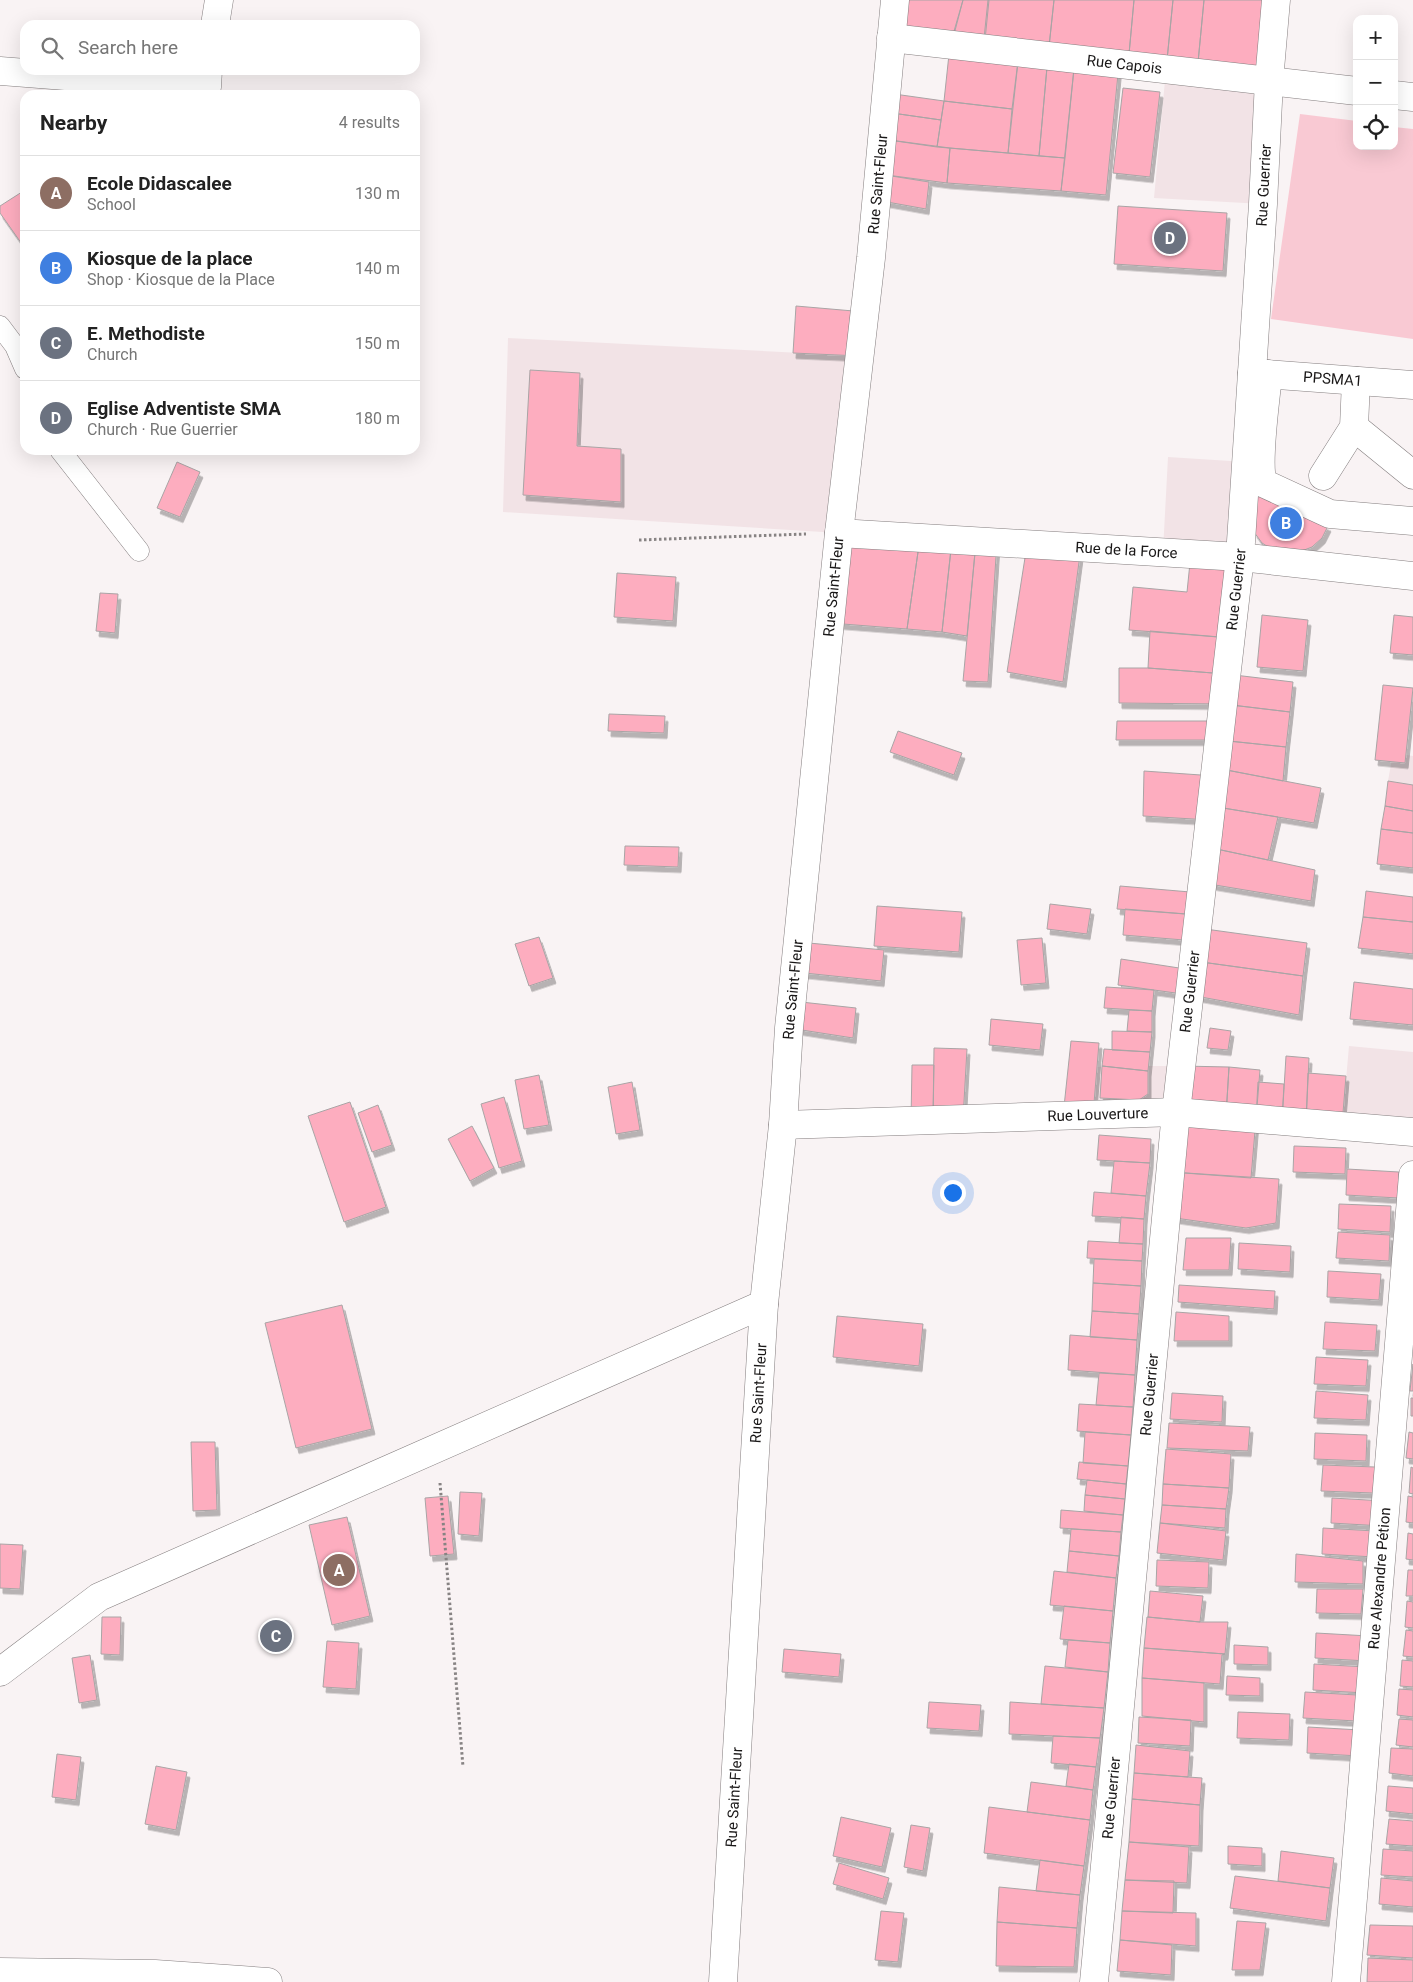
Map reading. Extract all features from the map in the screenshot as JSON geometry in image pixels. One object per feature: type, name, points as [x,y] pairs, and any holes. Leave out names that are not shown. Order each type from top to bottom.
[{"type":"street","points":[[216,20],[219,0]]},
{"type":"street","name":"Rue Saint-Fleur","points":[[723,1982],[764,1304],[783,1125],[789,1028],[839,533],[871,258],[895,0]]},
{"type":"street","name":"Rue Guerrier","points":[[1094,1982],[1176,1112],[1260,374],[1263,213],[1269,81],[1276,0]]},
{"type":"street","name":"Rue Capois","points":[[891,38],[1353,91]]},
{"type":"street","points":[[0,71],[20,73]]},
{"type":"street","points":[[52,75],[206,87],[207,75]]},
{"type":"street","points":[[1398,95],[1413,97]]},
{"type":"street","points":[[1260,374],[1260,477],[1263,484],[1330,514],[1413,521]]},
{"type":"street","name":"PPSMA1","points":[[1260,374],[1413,384]]},
{"type":"street","points":[[1323,476],[1354,427],[1356,381]]},
{"type":"street","points":[[1354,427],[1413,474]]},
{"type":"street","name":"Rue de la Force","points":[[839,533],[1240,557],[1413,576]]},
{"type":"street","name":"Rue Louverture","points":[[783,1125],[1176,1112],[1413,1132]]},
{"type":"street","name":"Rue Alexandre Pétion","points":[[1346,1982],[1413,1175]]},
{"type":"street","points":[[0,1672],[99,1597],[764,1304]]},
{"type":"street","points":[[0,1972],[268,1982]]},
{"type":"lane","points":[[0,326],[15,346],[20,357]]},
{"type":"lane","points":[[64,455],[138,551]]},
{"type":"path","points":[[639,540],[839,533]]},
{"type":"path","points":[[437,1448],[463,1767]]},
{"type":"shaded area","points":[[1166,70],[1269,81],[1263,204],[1154,198]]},
{"type":"shaded area","points":[[1300,114],[1353,121],[1353,150],[1398,150],[1398,127],[1413,129],[1413,339],[1271,319]]},
{"type":"shaded area","points":[[508,338],[860,356],[839,533],[503,512]]},
{"type":"shaded area","points":[[1168,457],[1246,462],[1240,557],[1163,551]]},
{"type":"shaded area","points":[[1393,753],[1413,756],[1413,785],[1388,781]]},
{"type":"shaded area","points":[[1349,1046],[1413,1052],[1413,1132],[1342,1125]]},
{"type":"shaded area","points":[[1182,1066],[1176,1112],[1093,1115],[1096,1067]]},
{"type":"building","points":[[895,0],[963,0],[950,45],[891,38]]},
{"type":"building","points":[[963,0],[989,0],[984,50],[951,46]]},
{"type":"building","points":[[988,0],[1054,0],[1048,56],[983,48]]},
{"type":"building","points":[[1054,0],[1134,0],[1128,65],[1048,56]]},
{"type":"building","points":[[1134,0],[1173,0],[1166,70],[1128,65]]},
{"type":"building","points":[[1173,0],[1204,0],[1197,73],[1166,70]]},
{"type":"building","points":[[1204,0],[1276,0],[1269,81],[1197,73]]},
{"type":"building","points":[[950,45],[1019,53],[1012,109],[944,101]]},
{"type":"building","points":[[1019,53],[1048,56],[1039,156],[1008,153]]},
{"type":"building","points":[[1048,56],[1075,59],[1065,158],[1039,156]]},
{"type":"building","points":[[1075,59],[1119,64],[1106,195],[1061,191]]},
{"type":"building","points":[[1123,88],[1160,92],[1150,177],[1113,173]]},
{"type":"building","points":[[887,93],[944,101],[941,120],[885,112]]},
{"type":"building","points":[[944,101],[1012,109],[1008,153],[937,147]]},
{"type":"building","points":[[885,112],[941,120],[937,147],[882,139]]},
{"type":"building","points":[[882,139],[950,148],[947,183],[879,174]]},
{"type":"building","points":[[950,148],[1065,158],[1061,191],[947,183]]},
{"type":"building","points":[[879,174],[929,182],[926,209],[876,200]]},
{"type":"building","points":[[20,193],[20,241],[0,213],[0,206]]},
{"type":"building","points":[[1118,206],[1227,213],[1223,271],[1114,264]]},
{"type":"building","points":[[796,306],[865,312],[860,356],[793,353]]},
{"type":"building","points":[[530,370],[580,373],[577,446],[621,449],[621,502],[523,495]]},
{"type":"building","points":[[177,462],[200,472],[180,517],[157,508]]},
{"type":"building","points":[[1255,494],[1328,526],[1322,538],[1312,547],[1299,552],[1273,550],[1262,543],[1254,532]]},
{"type":"building","points":[[839,533],[920,538],[907,629],[830,623]]},
{"type":"building","points":[[920,538],[952,540],[942,632],[907,629]]},
{"type":"building","points":[[952,540],[976,542],[967,636],[942,632]]},
{"type":"building","points":[[997,541],[988,682],[963,681],[976,542]]},
{"type":"building","points":[[1027,545],[1081,547],[1063,682],[1007,672]]},
{"type":"building","points":[[1191,553],[1240,557],[1231,638],[1129,630],[1133,587],[1187,592]]},
{"type":"building","points":[[617,573],[676,577],[673,621],[614,617]]},
{"type":"building","points":[[100,593],[118,594],[115,633],[96,631]]},
{"type":"building","points":[[1262,615],[1308,620],[1303,671],[1257,667]]},
{"type":"building","points":[[1394,615],[1413,617],[1413,655],[1390,653]]},
{"type":"building","points":[[1150,631],[1231,638],[1226,674],[1148,668]]},
{"type":"building","points":[[1119,668],[1148,668],[1226,674],[1223,704],[1119,703]]},
{"type":"building","points":[[1226,674],[1293,682],[1290,712],[1223,704]]},
{"type":"building","points":[[1383,685],[1413,688],[1405,763],[1375,760]]},
{"type":"building","points":[[1223,704],[1290,712],[1286,747],[1219,740]]},
{"type":"building","points":[[609,714],[665,716],[664,733],[608,731]]},
{"type":"building","points":[[1117,721],[1221,721],[1219,740],[1116,740]]},
{"type":"building","points":[[898,731],[962,753],[954,775],[890,752]]},
{"type":"building","points":[[1219,740],[1286,747],[1283,781],[1216,768]]},
{"type":"building","points":[[1216,768],[1321,788],[1314,823],[1211,806]]},
{"type":"building","points":[[1144,771],[1215,776],[1210,820],[1143,816]]},
{"type":"building","points":[[1388,781],[1413,785],[1413,811],[1385,806]]},
{"type":"building","points":[[1211,806],[1278,817],[1268,860],[1207,847]]},
{"type":"building","points":[[1385,806],[1413,811],[1413,833],[1381,829]]},
{"type":"building","points":[[1381,829],[1413,833],[1413,868],[1377,864]]},
{"type":"building","points":[[625,846],[679,847],[678,867],[624,865]]},
{"type":"building","points":[[1207,847],[1315,870],[1311,901],[1203,883]]},
{"type":"building","points":[[1120,886],[1202,893],[1199,915],[1117,909]]},
{"type":"building","points":[[1366,891],[1413,897],[1413,922],[1363,917]]},
{"type":"building","points":[[1050,904],[1091,909],[1087,934],[1047,929]]},
{"type":"building","points":[[877,906],[962,912],[959,952],[874,946]]},
{"type":"building","points":[[1125,909],[1199,915],[1196,941],[1123,935]]},
{"type":"building","points":[[1363,917],[1413,922],[1413,954],[1358,948]]},
{"type":"building","points":[[1198,928],[1307,943],[1303,976],[1194,961]]},
{"type":"building","points":[[539,937],[553,978],[529,986],[515,944]]},
{"type":"building","points":[[1042,938],[1046,983],[1021,985],[1017,940]]},
{"type":"building","points":[[798,942],[884,950],[881,981],[795,972]]},
{"type":"building","points":[[1121,959],[1192,970],[1190,995],[1118,985]]},
{"type":"building","points":[[1194,961],[1303,976],[1299,1015],[1190,995]]},
{"type":"building","points":[[1354,982],[1413,989],[1413,1025],[1350,1019]]},
{"type":"building","points":[[1106,987],[1154,990],[1152,1011],[1104,1008]]},
{"type":"building","points":[[792,1001],[856,1008],[853,1038],[789,1028]]},
{"type":"building","points":[[1129,1010],[1152,1011],[1152,1032],[1127,1031]]},
{"type":"building","points":[[991,1019],[1043,1024],[1040,1050],[989,1045]]},
{"type":"building","points":[[1210,1028],[1231,1031],[1228,1050],[1207,1048]]},
{"type":"building","points":[[1112,1031],[1152,1032],[1150,1052],[1112,1050]]},
{"type":"building","points":[[1071,1041],[1099,1043],[1093,1115],[1063,1116]]},
{"type":"building","points":[[934,1048],[967,1049],[963,1119],[933,1119]]},
{"type":"building","points":[[1104,1049],[1150,1052],[1148,1071],[1102,1066]]},
{"type":"building","points":[[1286,1056],[1309,1058],[1306,1123],[1282,1121]]},
{"type":"building","points":[[912,1065],[934,1065],[933,1119],[911,1120]]},
{"type":"building","points":[[1102,1066],[1148,1071],[1148,1094],[1139,1100],[1100,1098]]},
{"type":"building","points":[[1182,1066],[1229,1067],[1226,1116],[1176,1112]]},
{"type":"building","points":[[1229,1067],[1260,1070],[1256,1119],[1226,1116]]},
{"type":"building","points":[[1308,1073],[1346,1076],[1342,1125],[1306,1123]]},
{"type":"building","points":[[539,1075],[549,1125],[524,1129],[515,1080]]},
{"type":"building","points":[[632,1082],[640,1130],[616,1134],[608,1087]]},
{"type":"building","points":[[1258,1082],[1284,1084],[1282,1121],[1256,1119]]},
{"type":"building","points":[[504,1097],[522,1161],[499,1168],[481,1104]]},
{"type":"building","points":[[350,1102],[386,1207],[344,1222],[308,1116]]},
{"type":"building","points":[[378,1105],[392,1145],[372,1152],[358,1113]]},
{"type":"building","points":[[1176,1112],[1256,1119],[1251,1178],[1171,1172]]},
{"type":"building","points":[[472,1126],[494,1168],[470,1181],[448,1139]]},
{"type":"building","points":[[1099,1135],[1151,1139],[1150,1163],[1097,1160]]},
{"type":"building","points":[[1294,1146],[1346,1148],[1345,1174],[1293,1172]]},
{"type":"building","points":[[1114,1161],[1150,1163],[1146,1196],[1111,1193]]},
{"type":"building","points":[[1347,1169],[1399,1172],[1398,1198],[1346,1195]]},
{"type":"building","points":[[1171,1172],[1279,1179],[1276,1223],[1246,1228],[1168,1217]]},
{"type":"building","points":[[1094,1192],[1146,1196],[1144,1219],[1092,1216]]},
{"type":"building","points":[[1339,1204],[1391,1206],[1390,1232],[1338,1229]]},
{"type":"building","points":[[1121,1217],[1144,1219],[1143,1244],[1119,1243]]},
{"type":"building","points":[[1338,1232],[1390,1235],[1389,1261],[1336,1258]]},
{"type":"building","points":[[1186,1238],[1231,1238],[1229,1270],[1183,1270]]},
{"type":"building","points":[[1088,1241],[1143,1244],[1142,1261],[1087,1258]]},
{"type":"building","points":[[1239,1243],[1291,1246],[1290,1272],[1238,1269]]},
{"type":"building","points":[[1094,1259],[1142,1261],[1141,1286],[1093,1283]]},
{"type":"building","points":[[1328,1271],[1381,1274],[1379,1300],[1327,1297]]},
{"type":"building","points":[[1093,1283],[1141,1286],[1139,1314],[1092,1311]]},
{"type":"building","points":[[1179,1285],[1275,1291],[1274,1309],[1178,1302]]},
{"type":"building","points":[[342,1305],[372,1429],[296,1448],[265,1323]]},
{"type":"building","points":[[1092,1311],[1139,1314],[1137,1340],[1090,1337]]},
{"type":"building","points":[[1176,1312],[1229,1316],[1229,1341],[1174,1341]]},
{"type":"building","points":[[837,1316],[923,1324],[919,1366],[833,1357]]},
{"type":"building","points":[[1325,1322],[1377,1325],[1375,1351],[1323,1349]]},
{"type":"building","points":[[1070,1335],[1137,1340],[1135,1375],[1068,1370]]},
{"type":"building","points":[[1316,1357],[1368,1360],[1366,1386],[1314,1384]]},
{"type":"building","points":[[1413,1364],[1413,1391],[1410,1391]]},
{"type":"building","points":[[1099,1373],[1135,1375],[1133,1407],[1096,1405]]},
{"type":"building","points":[[1316,1391],[1368,1395],[1366,1420],[1314,1418]]},
{"type":"building","points":[[1172,1393],[1223,1396],[1222,1422],[1170,1419]]},
{"type":"building","points":[[1411,1398],[1413,1398],[1413,1416],[1411,1416]]},
{"type":"building","points":[[1079,1404],[1133,1407],[1131,1435],[1077,1431]]},
{"type":"building","points":[[1169,1423],[1250,1427],[1248,1451],[1167,1448]]},
{"type":"building","points":[[1085,1432],[1131,1435],[1128,1466],[1083,1463]]},
{"type":"building","points":[[1409,1432],[1413,1433],[1413,1459],[1406,1458]]},
{"type":"building","points":[[1315,1433],[1367,1435],[1366,1461],[1314,1459]]},
{"type":"building","points":[[191,1442],[215,1442],[217,1510],[193,1511]]},
{"type":"building","points":[[1166,1449],[1231,1454],[1229,1488],[1163,1484]]},
{"type":"building","points":[[1079,1462],[1128,1466],[1126,1484],[1077,1479]]},
{"type":"building","points":[[1323,1465],[1375,1467],[1373,1493],[1321,1491]]},
{"type":"building","points":[[1411,1467],[1413,1468],[1413,1494],[1409,1493]]},
{"type":"building","points":[[1087,1480],[1126,1484],[1125,1499],[1085,1495]]},
{"type":"building","points":[[1163,1484],[1229,1488],[1226,1509],[1162,1505]]},
{"type":"building","points":[[460,1492],[482,1493],[479,1536],[458,1534]]},
{"type":"building","points":[[1085,1495],[1125,1499],[1123,1515],[1084,1511]]},
{"type":"building","points":[[448,1496],[454,1554],[430,1556],[425,1498]]},
{"type":"building","points":[[1408,1496],[1413,1497],[1413,1523],[1406,1522]]},
{"type":"building","points":[[1332,1498],[1385,1501],[1383,1526],[1331,1523]]},
{"type":"building","points":[[1162,1505],[1226,1509],[1225,1528],[1160,1523]]},
{"type":"building","points":[[1061,1510],[1123,1515],[1121,1532],[1060,1528]]},
{"type":"building","points":[[347,1517],[370,1616],[332,1625],[309,1525]]},
{"type":"building","points":[[1160,1523],[1226,1531],[1223,1560],[1157,1553]]},
{"type":"building","points":[[1323,1528],[1375,1531],[1374,1557],[1322,1554]]},
{"type":"building","points":[[1071,1529],[1121,1532],[1119,1556],[1069,1551]]},
{"type":"building","points":[[1408,1533],[1413,1534],[1413,1560],[1406,1559]]},
{"type":"building","points":[[0,1544],[23,1545],[20,1589],[0,1588]]},
{"type":"building","points":[[1069,1551],[1119,1556],[1116,1578],[1067,1572]]},
{"type":"building","points":[[1296,1554],[1363,1561],[1363,1584],[1295,1582]]},
{"type":"building","points":[[1157,1560],[1209,1562],[1208,1588],[1156,1586]]},
{"type":"building","points":[[1408,1570],[1413,1570],[1413,1596],[1406,1596]]},
{"type":"building","points":[[1054,1571],[1116,1578],[1113,1611],[1050,1605]]},
{"type":"building","points":[[1317,1589],[1363,1589],[1361,1614],[1316,1613]]},
{"type":"building","points":[[1150,1591],[1203,1596],[1200,1622],[1148,1617]]},
{"type":"building","points":[[1407,1601],[1413,1602],[1413,1628],[1405,1627]]},
{"type":"building","points":[[1064,1606],[1113,1611],[1110,1643],[1060,1639]]},
{"type":"building","points":[[102,1617],[121,1617],[120,1655],[101,1654]]},
{"type":"building","points":[[1147,1617],[1200,1622],[1228,1622],[1225,1654],[1144,1648]]},
{"type":"building","points":[[1406,1630],[1413,1631],[1413,1657],[1403,1656]]},
{"type":"building","points":[[1316,1633],[1369,1636],[1367,1661],[1315,1658]]},
{"type":"building","points":[[1068,1640],[1110,1643],[1108,1672],[1065,1667]]},
{"type":"building","points":[[327,1641],[359,1643],[356,1689],[323,1687]]},
{"type":"building","points":[[1234,1645],[1268,1647],[1268,1665],[1234,1664]]},
{"type":"building","points":[[1144,1648],[1225,1654],[1222,1655],[1220,1684],[1142,1678]]},
{"type":"building","points":[[784,1649],[841,1654],[839,1677],[782,1672]]},
{"type":"building","points":[[90,1655],[97,1700],[79,1703],[72,1658]]},
{"type":"building","points":[[1402,1660],[1413,1661],[1413,1687],[1400,1686]]},
{"type":"building","points":[[1314,1664],[1366,1667],[1365,1693],[1313,1690]]},
{"type":"building","points":[[1045,1666],[1108,1672],[1104,1708],[1041,1704]]},
{"type":"building","points":[[1227,1676],[1260,1678],[1260,1696],[1226,1695]]},
{"type":"building","points":[[1142,1678],[1204,1683],[1204,1722],[1142,1716]]},
{"type":"building","points":[[1399,1689],[1413,1690],[1413,1717],[1397,1715]]},
{"type":"building","points":[[1305,1692],[1357,1695],[1356,1721],[1303,1718]]},
{"type":"building","points":[[929,1702],[981,1705],[979,1731],[927,1728]]},
{"type":"building","points":[[1010,1702],[1104,1708],[1100,1738],[1009,1734]]},
{"type":"building","points":[[1238,1712],[1290,1714],[1289,1740],[1237,1738]]},
{"type":"building","points":[[1139,1717],[1191,1720],[1190,1746],[1138,1743]]},
{"type":"building","points":[[1399,1719],[1413,1720],[1413,1747],[1396,1745]]},
{"type":"building","points":[[1308,1727],[1360,1730],[1359,1756],[1307,1753]]},
{"type":"building","points":[[1053,1736],[1100,1738],[1096,1767],[1051,1763]]},
{"type":"building","points":[[1136,1745],[1190,1751],[1188,1777],[1134,1773]]},
{"type":"building","points":[[1391,1748],[1413,1749],[1413,1776],[1389,1773]]},
{"type":"building","points":[[57,1754],[81,1757],[76,1800],[52,1797]]},
{"type":"building","points":[[1069,1764],[1096,1767],[1093,1790],[1066,1786]]},
{"type":"building","points":[[156,1766],[187,1772],[176,1830],[145,1824]]},
{"type":"building","points":[[1134,1773],[1202,1778],[1200,1805],[1132,1799]]},
{"type":"building","points":[[1031,1782],[1093,1790],[1090,1820],[1027,1812]]},
{"type":"building","points":[[1388,1786],[1413,1788],[1413,1814],[1386,1811]]},
{"type":"building","points":[[1132,1799],[1200,1805],[1199,1846],[1129,1842]]},
{"type":"building","points":[[989,1807],[1090,1820],[1084,1866],[984,1853]]},
{"type":"building","points":[[841,1817],[891,1828],[882,1867],[833,1856]]},
{"type":"building","points":[[1389,1819],[1413,1821],[1413,1846],[1386,1844]]},
{"type":"building","points":[[911,1825],[930,1828],[923,1871],[904,1867]]},
{"type":"building","points":[[1129,1842],[1189,1847],[1187,1883],[1125,1880]]},
{"type":"building","points":[[1228,1846],[1262,1848],[1262,1866],[1228,1864]]},
{"type":"building","points":[[1383,1849],[1413,1851],[1413,1877],[1381,1875]]},
{"type":"building","points":[[1281,1851],[1334,1858],[1330,1888],[1278,1881]]},
{"type":"building","points":[[1040,1860],[1084,1866],[1080,1895],[1036,1891]]},
{"type":"building","points":[[839,1863],[889,1878],[883,1899],[833,1884]]},
{"type":"building","points":[[1235,1876],[1330,1888],[1326,1921],[1230,1908]]},
{"type":"building","points":[[1381,1878],[1413,1881],[1413,1907],[1379,1904]]},
{"type":"building","points":[[1125,1880],[1174,1881],[1173,1913],[1122,1911]]},
{"type":"building","points":[[999,1887],[1080,1895],[1077,1928],[997,1922]]},
{"type":"building","points":[[881,1911],[904,1913],[898,1962],[875,1960]]},
{"type":"building","points":[[1122,1911],[1196,1913],[1196,1946],[1120,1940]]},
{"type":"building","points":[[1237,1921],[1266,1923],[1260,1970],[1232,1970]]},
{"type":"building","points":[[997,1922],[1077,1928],[1074,1967],[996,1966]]},
{"type":"building","points":[[1370,1925],[1413,1926],[1413,1958],[1367,1955]]},
{"type":"building","points":[[1120,1940],[1172,1945],[1171,1975],[1117,1971]]},
{"type":"building","points":[[1368,1958],[1413,1960],[1413,1982],[1367,1982]]},
{"type":"place","name":"Eglise Adventiste SMA","points":[[1170,238]]},
{"type":"place","name":"Kiosque de la place","points":[[1286,523]]},
{"type":"place","name":"Ecole Didascalee","points":[[339,1570]]},
{"type":"place","name":"E. Methodiste","points":[[276,1636]]}]
